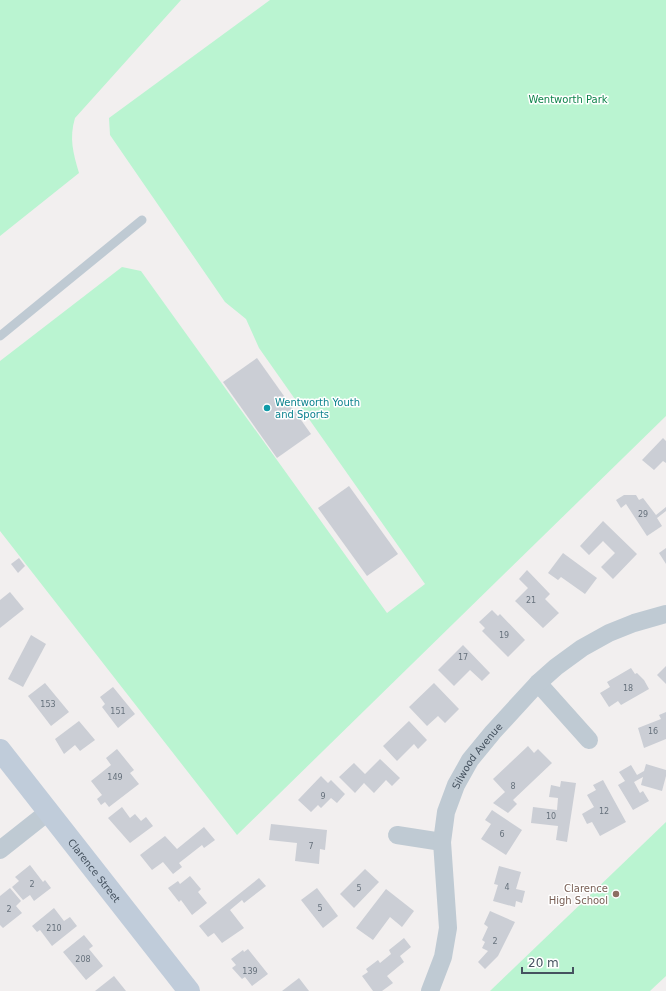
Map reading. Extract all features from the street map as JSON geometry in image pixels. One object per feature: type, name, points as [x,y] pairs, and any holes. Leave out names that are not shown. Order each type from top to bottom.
[{"type":"main road","name":"Clarence Street","points":[[0,750],[189,991]]},
{"type":"street","name":"Silwood Avenue","points":[[430,991],[443,957],[448,928],[442,842],[446,812],[456,785],[470,760],[493,732],[538,683],[582,648],[609,633],[634,623],[666,614]]},
{"type":"street","points":[[538,683],[589,740]]},
{"type":"street","points":[[0,850],[48,812]]},
{"type":"street","points":[[397,835],[442,842]]},
{"type":"lane","points":[[0,336],[142,220]]},
{"type":"green space","points":[[0,0],[181,0],[75,118],[72,132],[72,146],[79,173],[0,236]]},
{"type":"green space","name":"Wentworth Park","points":[[270,0],[666,0],[666,416],[237,835],[0,531],[0,361],[122,267],[141,271],[387,613],[425,584],[259,348],[246,319],[225,302],[110,135],[109,118]]},
{"type":"green space","name":"Clarence High School","points":[[666,822],[666,976],[650,991],[490,991]]},
{"type":"building","name":"Wentworth Youth and Sports","points":[[257,358],[311,434],[277,458],[223,382]]},
{"type":"building","points":[[663,438],[666,441],[666,463],[663,461],[654,470],[642,460]]},
{"type":"building","points":[[349,486],[398,554],[367,576],[318,508]]},
{"type":"building","points":[[624,495],[636,495],[639,500],[643,498],[656,515],[666,507],[666,511],[657,518],[662,526],[647,536],[626,504],[621,508],[616,500]]},
{"type":"building","points":[[603,521],[637,554],[613,579],[601,567],[615,553],[603,541],[589,555],[580,546]]},
{"type":"building","points":[[666,548],[666,564],[659,553]]},
{"type":"building","points":[[563,553],[597,578],[585,594],[561,577],[558,580],[548,573]]},
{"type":"building","points":[[19,558],[25,566],[18,573],[11,564]]},
{"type":"building","points":[[527,570],[550,594],[545,599],[559,613],[543,628],[515,601],[528,588],[519,579]]},
{"type":"building","points":[[10,592],[24,609],[0,628],[0,600]]},
{"type":"building","points":[[492,610],[498,616],[500,614],[525,640],[508,657],[482,631],[485,628],[479,622]]},
{"type":"building","points":[[31,635],[46,644],[23,687],[8,679]]},
{"type":"building","points":[[463,645],[490,673],[482,681],[470,670],[454,686],[438,670]]},
{"type":"building","points":[[666,666],[666,684],[657,675]]},
{"type":"building","points":[[631,668],[635,674],[637,673],[644,680],[649,689],[621,705],[618,701],[609,707],[600,693],[610,687],[607,682]]},
{"type":"building","points":[[45,683],[69,712],[51,726],[28,696]]},
{"type":"building","points":[[434,683],[459,709],[445,723],[438,716],[427,726],[409,707]]},
{"type":"building","points":[[113,687],[135,714],[118,728],[102,707],[105,704],[100,697]]},
{"type":"building","points":[[666,712],[666,739],[644,748],[638,728],[661,719],[659,715]]},
{"type":"building","points":[[79,721],[95,740],[80,751],[75,745],[64,754],[55,739]]},
{"type":"building","points":[[409,721],[427,740],[418,749],[414,744],[397,761],[383,746]]},
{"type":"building","points":[[528,746],[534,753],[538,749],[552,763],[513,800],[517,804],[508,813],[493,803],[505,792],[493,779]]},
{"type":"building","points":[[117,749],[134,770],[130,773],[139,784],[109,807],[105,802],[101,805],[97,799],[102,795],[91,781],[111,765],[106,758]]},
{"type":"building","points":[[380,759],[400,778],[392,786],[386,780],[374,793],[364,783],[355,793],[339,777],[354,763],[365,774]]},
{"type":"building","points":[[646,764],[666,770],[662,791],[641,785],[643,777],[634,782],[640,793],[643,791],[649,801],[633,810],[618,785],[625,781],[619,772],[631,765],[637,775],[644,771]]},
{"type":"building","points":[[321,776],[328,783],[331,780],[345,794],[337,803],[331,798],[321,808],[318,805],[311,812],[298,800]]},
{"type":"building","points":[[603,780],[626,822],[600,836],[592,822],[587,824],[582,814],[594,807],[587,795],[596,790],[593,785]]},
{"type":"building","points":[[561,781],[576,783],[567,842],[556,840],[558,826],[531,823],[533,807],[557,810],[558,798],[549,797],[551,785],[560,787]]},
{"type":"building","points":[[122,807],[130,818],[135,814],[141,821],[146,817],[153,826],[130,843],[108,818]]},
{"type":"building","points":[[492,810],[522,830],[506,855],[481,839],[491,824],[485,820]]},
{"type":"building","points":[[271,824],[327,830],[325,850],[320,849],[319,864],[295,861],[297,843],[269,840]]},
{"type":"building","points":[[204,827],[215,840],[204,848],[202,845],[179,863],[182,867],[173,874],[163,862],[152,870],[140,855],[165,836],[177,849]]},
{"type":"building","points":[[30,865],[43,882],[45,880],[51,888],[34,901],[30,895],[23,900],[12,887],[19,881],[15,877]]},
{"type":"building","points":[[499,866],[521,872],[516,889],[525,891],[522,903],[516,901],[515,907],[493,901],[498,885],[494,884]]},
{"type":"building","points":[[365,869],[379,882],[354,908],[340,894]]},
{"type":"building","points":[[190,876],[201,889],[198,892],[207,903],[192,915],[181,900],[179,902],[168,888],[178,881],[180,884]]},
{"type":"building","points":[[259,878],[266,886],[244,903],[242,900],[230,910],[244,928],[222,943],[214,933],[208,937],[199,926]]},
{"type":"building","points":[[10,888],[21,901],[16,906],[22,913],[3,928],[0,925],[0,896]]},
{"type":"building","points":[[317,888],[338,916],[323,928],[301,900]]},
{"type":"building","points":[[386,889],[414,911],[402,927],[390,917],[373,940],[356,928]]},
{"type":"building","points":[[54,908],[64,921],[70,917],[77,926],[52,946],[40,930],[37,932],[32,926]]},
{"type":"building","points":[[490,911],[515,922],[498,956],[485,969],[478,962],[488,951],[482,948],[485,942],[482,940],[488,927],[484,924]]},
{"type":"building","points":[[84,935],[93,946],[89,949],[103,966],[86,980],[63,952]]},
{"type":"building","points":[[404,938],[411,947],[400,956],[404,962],[387,976],[393,983],[382,991],[373,991],[362,976],[368,972],[366,969],[378,960],[380,963],[391,954],[389,950]]},
{"type":"building","points":[[248,949],[268,974],[252,986],[245,977],[242,979],[232,968],[236,965],[231,959],[243,950],[244,952]]},
{"type":"building","points":[[114,976],[126,991],[95,991]]},
{"type":"building","points":[[299,978],[309,991],[282,991]]},
{"type":"place","name":"Wentworth Youth and Sports","points":[[267,408]]},
{"type":"place","name":"Clarence High School","points":[[616,894]]}]
